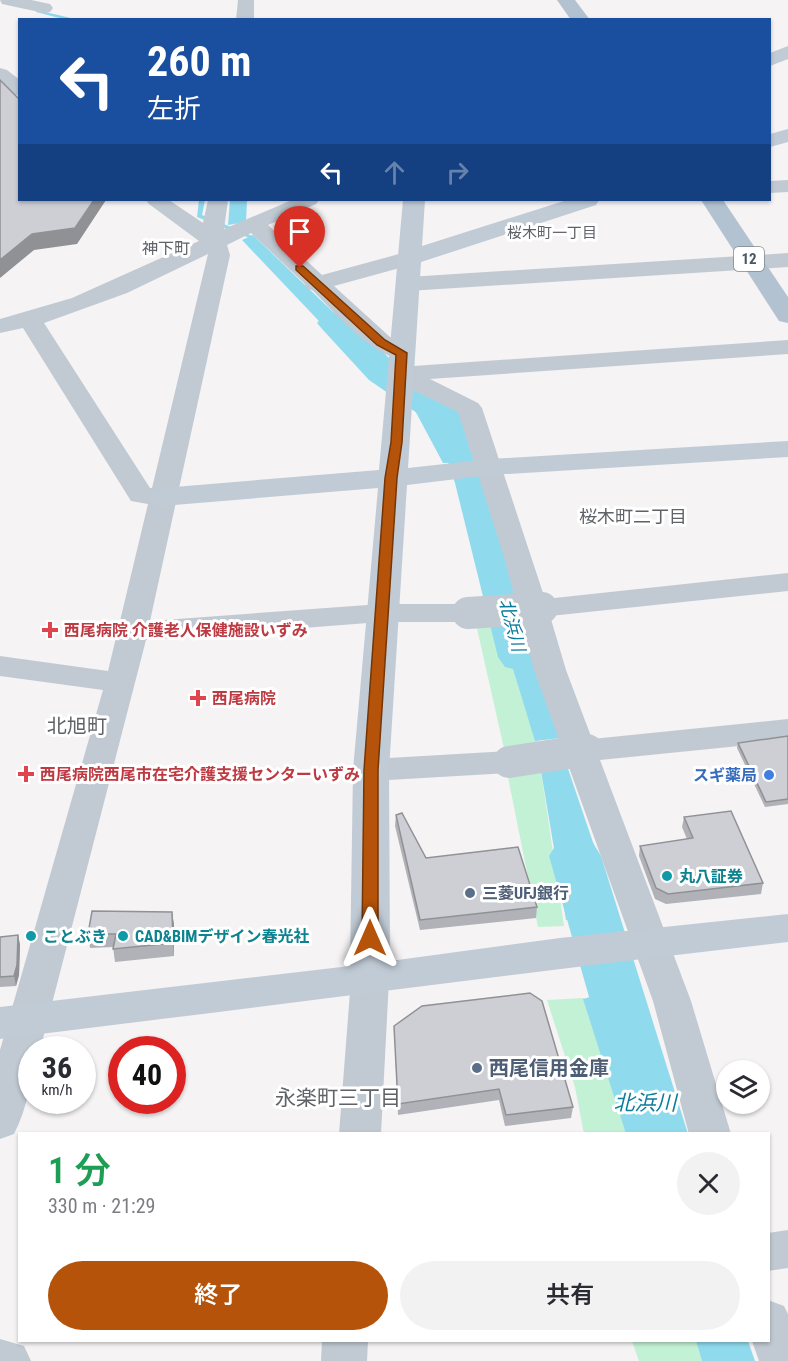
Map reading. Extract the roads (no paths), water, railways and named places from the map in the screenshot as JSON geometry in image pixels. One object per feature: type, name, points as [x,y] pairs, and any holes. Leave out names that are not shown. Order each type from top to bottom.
[{"type":"main road","points":[[566,0],[580,18]]},
{"type":"main road","name":"12","points":[[713,201],[788,316]]},
{"type":"street","points":[[8,0],[30,13]]},
{"type":"street","points":[[245,18],[246,0]]},
{"type":"street","points":[[771,60],[788,52]]},
{"type":"street","points":[[0,74],[18,71]]},
{"type":"street","points":[[0,74],[18,88]]},
{"type":"street","points":[[771,141],[788,135]]},
{"type":"street","points":[[771,187],[788,186]]},
{"type":"street","points":[[158,201],[216,239]]},
{"type":"street","points":[[0,1122],[13,1022],[121,682],[219,255],[216,239],[218,201]]},
{"type":"street","points":[[0,326],[30,320],[112,291],[216,239],[306,201]]},
{"type":"street","points":[[360,1132],[370,979],[371,770],[381,614],[404,477],[397,442],[400,364],[414,201]]},
{"type":"street","points":[[315,284],[410,258],[585,201]]},
{"type":"street","points":[[259,220],[315,284],[381,342],[400,364],[469,408],[638,946],[672,1001],[709,1132]]},
{"type":"street","points":[[408,284],[788,260]]},
{"type":"street","points":[[30,320],[141,495],[162,497],[489,468],[788,449]]},
{"type":"street","points":[[400,364],[788,347]]},
{"type":"street","points":[[132,632],[381,614],[468,613],[542,608],[788,582]]},
{"type":"street","points":[[0,666],[121,682]]},
{"type":"street","points":[[371,770],[509,762],[587,750],[788,730]]},
{"type":"street","points":[[13,1022],[564,953],[788,928]]},
{"type":"street","points":[[770,1252],[788,1249]]},
{"type":"street","points":[[344,1361],[345,1342]]},
{"type":"street","points":[[0,1360],[8,1361]]},
{"type":"water","points":[[230,201],[247,201],[246,222],[228,225]]},
{"type":"water","points":[[253,235],[383,360],[375,380],[242,240]]},
{"type":"water","points":[[417,386],[459,415],[476,462],[443,463],[411,403]]},
{"type":"water","name":"北浜川","points":[[482,479],[517,592],[487,594],[456,483]]},
{"type":"water","name":"北浜川","points":[[515,613],[561,738],[535,741],[496,614]]},
{"type":"water","points":[[565,760],[617,913],[566,920],[540,765]]},
{"type":"water","name":"北浜川","points":[[632,985],[685,1132],[625,1132],[583,999]]},
{"type":"water","points":[[696,1342],[748,1342],[755,1361],[702,1361]]},
{"type":"waterway","points":[[37,11],[66,18]]},
{"type":"waterway","points":[[202,201],[199,216],[254,238]]},
{"type":"waterway","name":"北浜川","points":[[335,323],[382,372],[453,421],[475,483],[521,657]]},
{"type":"waterway","name":"北浜川","points":[[575,856],[657,1132]]},
{"type":"place","name":"西尾病院 介護老人保健施設いずみ","points":[[50,630]]},
{"type":"place","name":"西尾病院","points":[[198,698]]},
{"type":"place","name":"西尾病院西尾市在宅介護支援センターいずみ","points":[[26,774]]},
{"type":"place","name":"スギ薬局","points":[[769,775]]},
{"type":"place","name":"丸八証券","points":[[667,876]]},
{"type":"place","name":"三菱UFJ銀行","points":[[470,893]]},
{"type":"place","name":"ことぶき","points":[[31,936]]},
{"type":"place","name":"CAD&BIMデザイン春光社","points":[[123,936]]},
{"type":"place","name":"西尾信用金庫","points":[[477,1068]]},
{"type":"district","name":"桜木町一丁目","points":[[552,233]]},
{"type":"district","name":"神下町","points":[[166,248]]},
{"type":"district","name":"桜木町二丁目","points":[[633,517]]},
{"type":"district","name":"北旭町","points":[[77,726]]},
{"type":"district","name":"永楽町三丁目","points":[[338,1098]]}]
